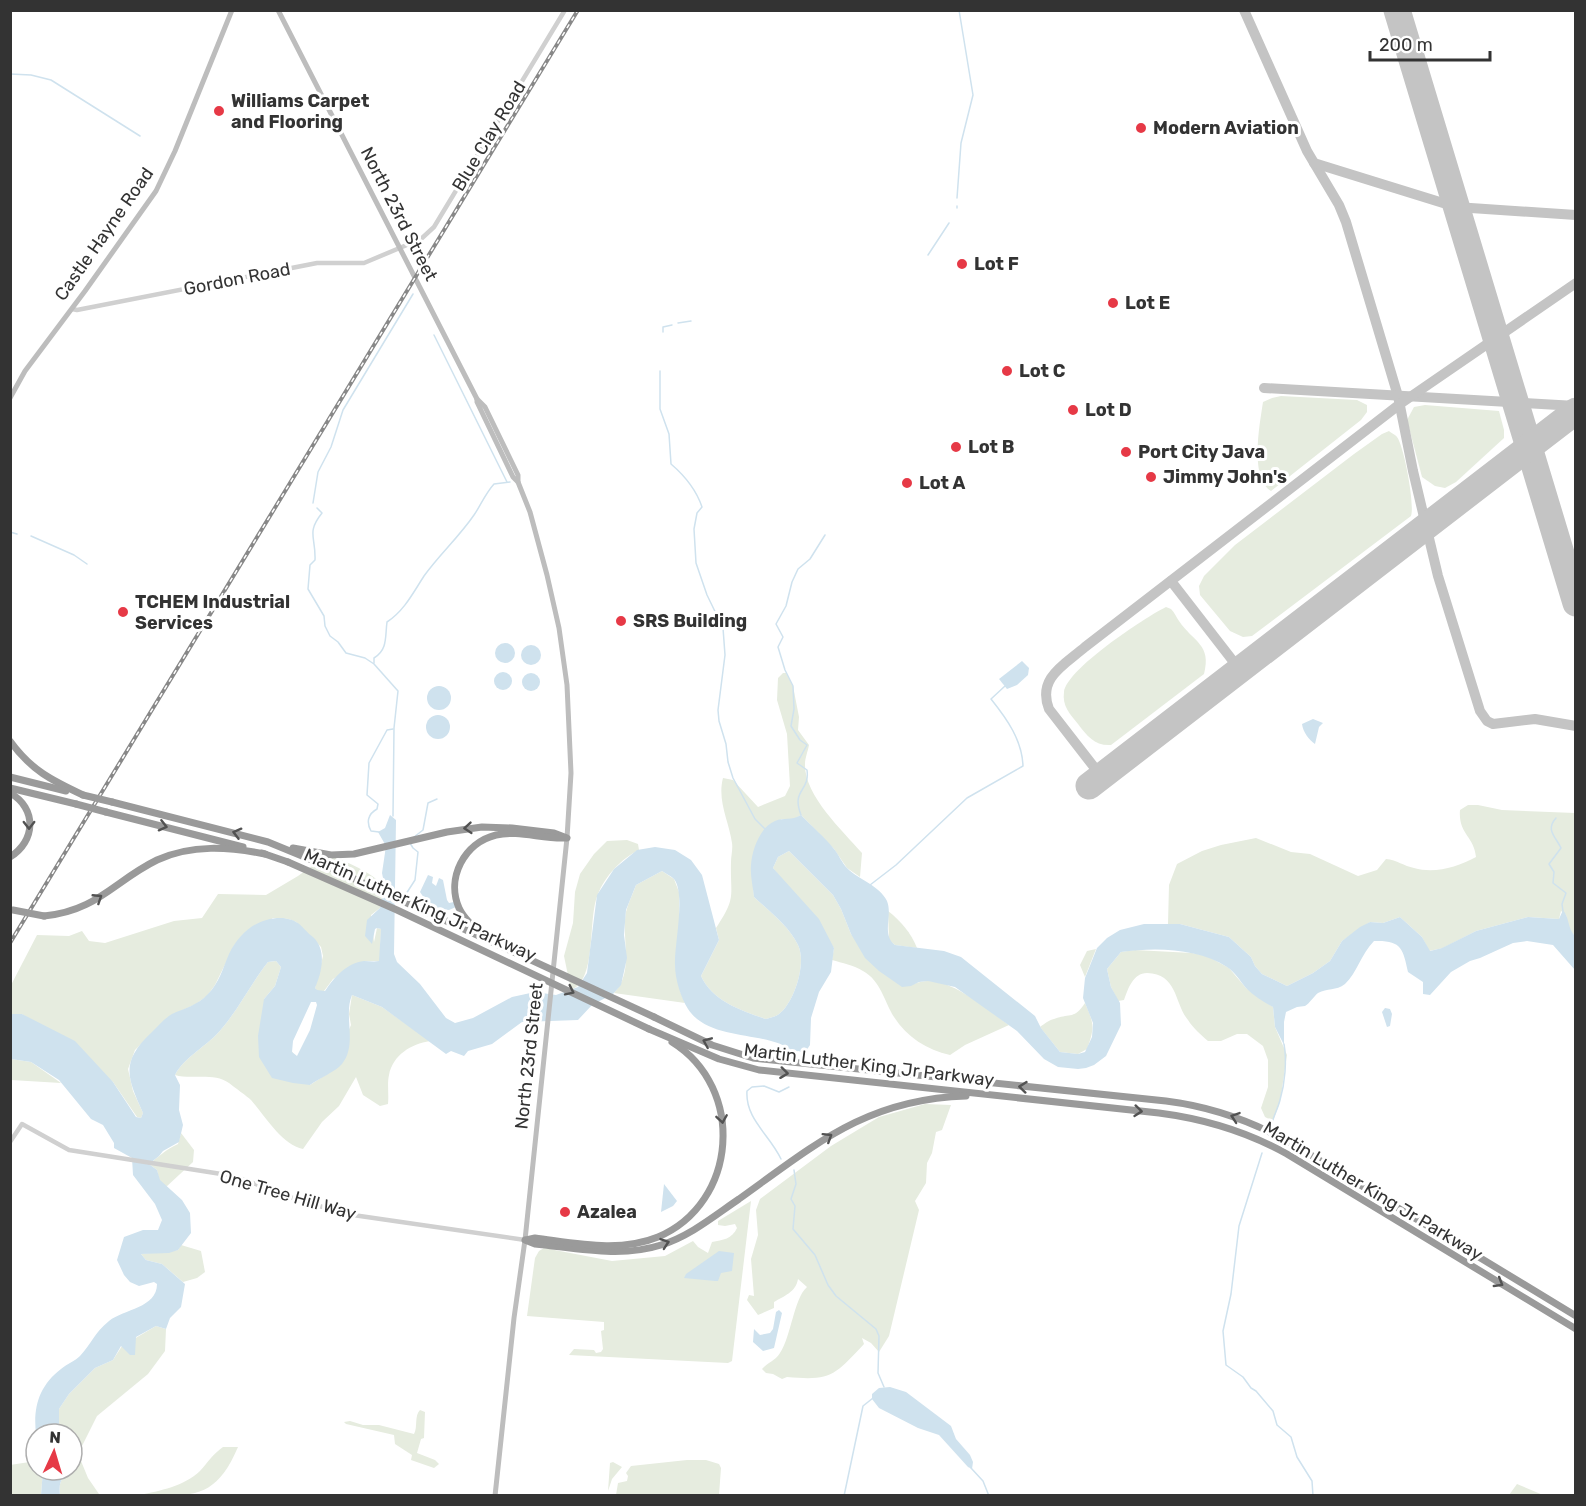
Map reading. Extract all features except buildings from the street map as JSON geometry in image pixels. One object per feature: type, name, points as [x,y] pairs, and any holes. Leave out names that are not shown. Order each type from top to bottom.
[{"type":"highway","points":[[10,741],[42,774],[83,795]]},
{"type":"highway","points":[[10,777],[293,850],[322,854],[346,855],[372,851],[457,830],[493,827],[555,833],[567,838]]},
{"type":"highway","name":"Martin Luther King Jr Parkway","points":[[10,788],[208,837],[288,862],[378,901],[719,1059],[759,1070],[1175,1115],[1207,1121],[1243,1132],[1287,1154],[1575,1329]]},
{"type":"highway","points":[[10,793],[25,805],[31,828],[26,843],[10,857]]},
{"type":"highway","points":[[490,941],[465,918],[457,900],[455,889],[458,869],[467,853],[479,842],[496,835],[519,834],[567,838]]},
{"type":"highway","points":[[12,909],[44,916],[67,913],[88,905],[140,870],[173,854],[203,848],[265,854]]},
{"type":"highway","name":"Martin Luther King Jr Parkway","points":[[293,850],[712,1045],[753,1058],[1166,1101],[1226,1113],[1259,1125],[1317,1158],[1575,1316]]},
{"type":"highway","points":[[525,1240],[535,1238],[616,1246],[645,1241],[682,1223],[706,1197],[718,1173],[724,1147],[724,1129],[719,1103],[708,1080],[694,1060],[650,1029]]},
{"type":"highway","points":[[525,1240],[535,1244],[615,1251],[631,1251],[661,1245],[692,1231],[826,1137],[861,1119],[892,1107],[920,1100],[993,1096]]},
{"type":"main road","name":"Castle Hayne Road","points":[[10,398],[25,371],[144,210],[163,178],[232,10]]},
{"type":"main road","name":"North 23rd Street","points":[[278,10],[518,475],[518,482],[530,512],[547,575],[563,650],[569,704],[571,756],[567,838],[525,1240],[514,1318],[495,1496]]},
{"type":"street","name":"Blue Clay Road","points":[[400,248],[424,238],[434,227],[565,10]]},
{"type":"street","name":"Gordon Road","points":[[72,309],[77,310],[317,263],[364,263],[400,248]]},
{"type":"street","name":"One Tree Hill Way","points":[[10,1143],[22,1124],[61,1147],[75,1151],[246,1179],[304,1202],[353,1215],[525,1240]]},
{"type":"shaded area","points":[[1281,396],[1357,400],[1367,405],[1367,412],[1361,420],[1271,491],[1264,484],[1260,475],[1258,436],[1263,402]]},
{"type":"shaded area","points":[[1425,405],[1499,411],[1504,438],[1456,482],[1445,488],[1435,486],[1422,477],[1407,420],[1414,407]]},
{"type":"shaded area","points":[[1389,431],[1397,437],[1406,463],[1411,516],[1252,636],[1243,637],[1230,631],[1200,595],[1199,586],[1204,576],[1235,545],[1354,454]]},
{"type":"shaded area","points":[[1166,607],[1172,610],[1184,628],[1200,644],[1205,656],[1204,674],[1111,745],[1096,742],[1085,732],[1065,706],[1064,692],[1068,682],[1108,645]]},
{"type":"shaded area","points":[[786,673],[793,686],[799,717],[798,730],[809,745],[805,764],[806,776],[811,788],[826,812],[862,853],[860,877],[847,868],[834,849],[801,815],[792,820],[781,819],[753,884],[754,897],[789,931],[798,945],[801,962],[798,982],[790,1001],[779,1014],[766,1019],[729,1004],[712,992],[701,976],[719,940],[716,928],[727,909],[731,896],[732,845],[722,803],[723,778],[733,780],[758,807],[785,796],[790,786],[787,734],[777,700],[778,678]]},
{"type":"shaded area","points":[[1468,805],[1502,810],[1575,813],[1575,936],[1569,929],[1566,915],[1561,911],[1559,919],[1528,917],[1476,931],[1443,948],[1429,951],[1422,937],[1400,917],[1383,923],[1370,922],[1342,941],[1330,961],[1313,973],[1287,986],[1262,974],[1251,957],[1229,937],[1180,924],[1168,924],[1169,885],[1177,864],[1202,851],[1256,838],[1291,852],[1310,854],[1358,876],[1377,870],[1386,859],[1422,870],[1446,868],[1476,857],[1475,850],[1461,825],[1460,810]]},
{"type":"shaded area","points":[[627,840],[638,844],[639,850],[620,863],[601,887],[595,905],[589,961],[579,984],[571,990],[564,956],[573,923],[575,892],[580,874],[594,854],[607,841]]},
{"type":"shaded area","points":[[789,851],[833,895],[851,934],[891,978],[902,986],[928,981],[949,986],[971,997],[1009,1025],[965,1045],[950,1055],[933,1050],[911,1036],[894,1017],[878,986],[869,975],[856,967],[832,960],[834,948],[773,868],[778,857]]},
{"type":"shaded area","points":[[327,855],[373,876],[385,887],[380,908],[371,915],[374,942],[377,928],[381,929],[380,961],[366,961],[333,979],[324,991],[317,991],[315,988],[323,956],[321,947],[296,922],[273,918],[235,944],[215,985],[207,996],[196,1004],[170,1016],[135,1050],[128,1069],[133,1091],[143,1113],[141,1118],[137,1117],[113,1082],[22,1014],[11,1014],[10,987],[37,935],[69,936],[82,931],[89,941],[105,943],[174,921],[202,918],[218,894],[266,895]]},
{"type":"shaded area","points":[[662,871],[674,879],[679,892],[680,991],[685,1003],[614,993],[624,975],[626,965],[625,922],[629,902],[636,885]]},
{"type":"shaded area","points":[[888,911],[905,928],[917,948],[895,945],[889,940]]},
{"type":"shaded area","points":[[1096,949],[1085,977],[1080,965],[1087,951]]},
{"type":"shaded area","points":[[1135,950],[1207,956],[1229,968],[1246,988],[1273,1007],[1275,1027],[1287,1055],[1280,1102],[1273,1121],[1265,1117],[1261,1108],[1268,1087],[1268,1060],[1263,1046],[1247,1034],[1237,1034],[1221,1041],[1208,1041],[1183,1013],[1170,984],[1165,978],[1157,975],[1147,973],[1138,976],[1132,982],[1124,1000],[1118,1001],[1111,987],[1107,969],[1121,952]]},
{"type":"shaded area","points":[[276,961],[281,967],[275,986],[264,999],[310,1085],[330,1072],[351,1025],[349,1014],[352,995],[382,1007],[430,1041],[410,1048],[394,1062],[388,1078],[388,1104],[380,1106],[363,1095],[356,1077],[339,1106],[322,1122],[303,1149],[281,1136],[251,1100],[229,1083],[216,1078],[175,1075],[183,1064],[223,1027],[268,962]]},
{"type":"shaded area","points":[[1085,1003],[1092,1026],[1087,1049],[1078,1054],[1060,1052],[1040,1027],[1052,1020],[1078,1012]]},
{"type":"shaded area","points":[[11,1059],[31,1062],[61,1083],[11,1080]]},
{"type":"shaded area","points":[[925,1104],[951,1105],[942,1130],[936,1132],[932,1153],[927,1163],[926,1183],[915,1201],[919,1210],[889,1336],[879,1352],[871,1343],[862,1338],[864,1344],[846,1363],[838,1370],[823,1377],[782,1379],[766,1373],[762,1369],[776,1358],[784,1346],[799,1300],[807,1287],[798,1279],[792,1290],[774,1302],[774,1308],[758,1315],[747,1300],[749,1295],[754,1296],[751,1259],[758,1235],[756,1210],[760,1199],[831,1146],[879,1117]]},
{"type":"shaded area","points":[[181,1133],[194,1150],[193,1162],[166,1187],[159,1180],[157,1170],[149,1164],[178,1144]]},
{"type":"shaded area","points":[[751,1201],[732,1361],[728,1363],[569,1355],[574,1349],[601,1352],[603,1349],[601,1331],[604,1330],[604,1322],[527,1316],[535,1258],[544,1248],[612,1261],[665,1256],[693,1241],[708,1253],[712,1242],[730,1237],[737,1228],[735,1224],[718,1225],[718,1221]]},
{"type":"shaded area","points":[[181,1245],[201,1251],[205,1272],[197,1278],[183,1282],[162,1264],[146,1260],[141,1254],[178,1250]]},
{"type":"shaded area","points":[[156,1326],[166,1329],[165,1351],[148,1374],[97,1416],[84,1442],[84,1422],[59,1422],[59,1409],[69,1394],[95,1368],[113,1360],[122,1346]]},
{"type":"shaded area","points":[[420,1410],[425,1412],[424,1438],[421,1439],[417,1453],[435,1460],[439,1464],[434,1468],[411,1460],[412,1455],[395,1444],[394,1435],[344,1422],[379,1425],[414,1434]]},
{"type":"shaded area","points":[[223,1447],[238,1447],[229,1465],[210,1486],[199,1492],[173,1496],[139,1495],[163,1490],[187,1481]]},
{"type":"shaded area","points":[[706,1460],[719,1464],[721,1468],[719,1495],[616,1495],[618,1483],[627,1481],[626,1473],[631,1466]]},
{"type":"shaded area","points":[[613,1462],[622,1467],[612,1479],[608,1491],[610,1463]]},
{"type":"shaded area","points":[[24,1463],[24,1482],[42,1482],[41,1495],[11,1495],[10,1465]]},
{"type":"shaded area","points":[[84,1468],[99,1494],[103,1495],[60,1495],[61,1482],[84,1482]]},
{"type":"shaded area","points":[[1517,1484],[1543,1495],[1509,1495]]},
{"type":"water","points":[[505,643],[512,646],[515,653],[512,660],[505,663],[498,660],[495,653],[498,646]]},
{"type":"water","points":[[531,645],[538,648],[541,655],[538,662],[531,665],[524,662],[521,655],[524,648]]},
{"type":"water","points":[[1022,661],[1029,668],[1028,675],[1017,685],[1007,689],[999,679]]},
{"type":"water","points":[[503,672],[509,675],[512,681],[509,687],[503,690],[497,687],[494,681],[497,675]]},
{"type":"water","points":[[531,673],[537,676],[540,682],[537,688],[531,691],[525,688],[522,682],[525,676]]},
{"type":"water","points":[[439,686],[448,689],[451,698],[448,707],[439,710],[430,707],[427,698],[430,689]]},
{"type":"water","points":[[438,715],[443,716],[449,722],[449,732],[443,738],[438,739],[433,738],[427,732],[426,727],[427,722],[433,716]]},
{"type":"water","points":[[1313,719],[1323,723],[1319,727],[1315,744],[1307,736],[1302,724]]},
{"type":"water","points":[[390,815],[396,820],[394,954],[397,962],[420,984],[446,1018],[455,1023],[473,1018],[512,997],[535,992],[556,995],[578,987],[587,973],[597,895],[614,869],[637,850],[655,847],[675,850],[691,860],[702,875],[719,940],[701,976],[706,985],[720,998],[738,1008],[766,1019],[777,1015],[790,1001],[798,982],[800,953],[789,931],[754,897],[751,865],[755,846],[765,828],[775,821],[801,815],[830,844],[847,868],[883,895],[887,901],[889,913],[889,936],[895,945],[944,951],[961,957],[1035,1016],[1041,1028],[1060,1052],[1078,1054],[1085,1052],[1092,1037],[1093,1023],[1083,998],[1085,978],[1097,948],[1120,930],[1144,924],[1180,924],[1229,937],[1251,957],[1262,974],[1287,986],[1313,973],[1330,961],[1342,941],[1370,922],[1383,923],[1400,917],[1422,937],[1430,951],[1442,948],[1476,931],[1528,917],[1559,919],[1563,910],[1575,936],[1575,970],[1553,945],[1527,941],[1513,943],[1470,961],[1451,972],[1430,995],[1423,994],[1423,982],[1408,972],[1399,947],[1390,942],[1374,941],[1345,984],[1318,993],[1305,1006],[1286,1012],[1284,1045],[1275,1027],[1273,1007],[1252,994],[1227,967],[1203,956],[1176,950],[1121,952],[1107,969],[1111,987],[1120,1003],[1121,1025],[1106,1056],[1086,1068],[1058,1067],[1044,1059],[1017,1031],[955,987],[928,981],[902,987],[879,971],[865,958],[833,895],[789,851],[778,857],[773,868],[819,919],[834,948],[831,972],[819,992],[811,1018],[810,1045],[804,1054],[799,1051],[792,1052],[783,1045],[770,1041],[711,1027],[698,1020],[688,1009],[679,988],[675,970],[679,896],[674,879],[662,871],[636,885],[626,910],[624,935],[627,958],[621,985],[613,994],[592,1005],[578,1020],[522,1022],[492,1044],[468,1051],[464,1056],[451,1051],[446,1054],[382,1007],[352,995],[347,1056],[339,1067],[310,1085],[272,1078],[259,1057],[258,1036],[264,999],[275,986],[281,967],[276,961],[268,962],[223,1027],[183,1064],[175,1075],[180,1085],[179,1110],[183,1125],[179,1142],[163,1151],[149,1164],[157,1170],[160,1180],[182,1200],[190,1213],[191,1233],[178,1250],[169,1253],[141,1254],[146,1260],[162,1264],[185,1284],[181,1307],[170,1318],[166,1329],[156,1326],[136,1337],[135,1355],[130,1355],[121,1346],[113,1360],[95,1368],[69,1394],[59,1409],[59,1422],[35,1422],[39,1398],[53,1376],[80,1356],[109,1321],[146,1303],[156,1292],[157,1284],[154,1282],[139,1286],[130,1282],[117,1260],[124,1237],[143,1230],[158,1230],[162,1220],[155,1204],[133,1175],[132,1158],[114,1148],[114,1143],[103,1125],[91,1119],[59,1080],[31,1062],[11,1059],[10,1014],[22,1014],[75,1041],[113,1082],[136,1117],[141,1118],[143,1113],[130,1079],[131,1061],[135,1052],[167,1018],[196,1004],[212,990],[233,946],[251,927],[266,920],[283,918],[298,923],[313,937],[322,955],[320,975],[315,988],[317,990],[325,991],[337,976],[358,962],[379,961],[381,929],[375,929],[372,944],[365,936],[367,920],[380,908],[385,888],[382,873],[386,846],[378,832],[385,828]],"holes":[[[311,1002],[316,1002],[310,1030],[297,1056],[292,1052],[293,1041]]]},
{"type":"water","points":[[428,875],[433,877],[432,883],[436,886],[439,878],[443,880],[447,900],[449,903],[454,902],[456,907],[449,910],[431,908],[420,892]]},
{"type":"water","points":[[1385,1008],[1390,1009],[1392,1014],[1390,1026],[1387,1027],[1382,1012]]},
{"type":"water","points":[[664,1184],[677,1201],[673,1206],[661,1212]]},
{"type":"water","points":[[719,1251],[734,1253],[732,1271],[721,1273],[718,1281],[684,1278],[686,1274]]},
{"type":"water","points":[[779,1310],[782,1313],[774,1348],[763,1351],[753,1342],[754,1329],[760,1335],[770,1333],[776,1312]]},
{"type":"water","points":[[890,1387],[906,1392],[951,1426],[956,1439],[970,1455],[973,1462],[972,1469],[939,1435],[918,1428],[879,1408],[872,1399],[872,1394],[879,1388]]},
{"type":"water","points":[[42,1482],[61,1482],[60,1495],[41,1495]]},
{"type":"waterway","points":[[957,198],[961,143],[973,95],[959,10]]},
{"type":"waterway","points":[[10,74],[31,75],[51,80],[140,136]]},
{"type":"waterway","points":[[928,255],[949,223]]},
{"type":"waterway","points":[[313,503],[318,472],[331,447],[343,410],[413,294]]},
{"type":"waterway","points":[[678,323],[691,321]]},
{"type":"waterway","points":[[663,332],[663,327],[672,325]]},
{"type":"waterway","points":[[434,335],[507,482]]},
{"type":"waterway","points":[[660,371],[660,409],[669,434],[671,464],[690,483],[702,507],[697,513],[694,529],[696,563],[707,595],[723,628],[725,655],[718,710],[728,762],[733,778],[755,819],[765,829]]},
{"type":"waterway","points":[[374,663],[374,658],[384,647],[387,622],[403,607],[430,568],[468,523],[494,484],[510,482]]},
{"type":"waterway","points":[[317,508],[322,513],[313,531],[315,560],[310,565],[308,589],[324,616],[325,626],[330,636],[346,653],[365,658],[374,664],[398,691],[394,728],[393,816]]},
{"type":"waterway","points":[[10,532],[17,534]]},
{"type":"waterway","points":[[801,815],[798,800],[806,783],[807,770],[797,763],[807,745],[800,740],[791,726],[794,709],[793,686],[778,647],[783,637],[776,624],[786,606],[798,569],[810,559],[825,535]]},
{"type":"waterway","points":[[31,536],[74,555],[87,564]]},
{"type":"waterway","points":[[870,885],[896,865],[967,798],[1023,766],[1017,739],[991,699],[1005,686]]},
{"type":"waterway","points":[[379,832],[371,831],[369,824],[369,818],[377,809],[378,804],[367,795],[369,763],[387,730],[393,729]]},
{"type":"waterway","points":[[414,837],[423,830],[428,803],[437,799]]},
{"type":"waterway","points":[[1556,818],[1551,830],[1561,848],[1549,864],[1554,872],[1553,883],[1566,893],[1562,904],[1563,911]]},
{"type":"waterway","points":[[406,901],[406,894],[415,880],[418,852],[410,843]]},
{"type":"waterway","points":[[1272,1123],[1284,1079],[1284,1044]]},
{"type":"waterway","points":[[781,1159],[754,1118],[747,1101],[747,1091],[752,1087],[764,1086],[779,1092],[789,1087]]},
{"type":"waterway","points":[[1262,1153],[1239,1226],[1231,1294],[1223,1331],[1226,1365],[1243,1377],[1256,1391],[1273,1411],[1277,1425],[1291,1437],[1297,1457],[1312,1481],[1313,1496]]},
{"type":"waterway","points":[[794,1170],[796,1184],[791,1199],[795,1206],[793,1229],[815,1255],[828,1285],[836,1296],[876,1329],[879,1336],[878,1373],[884,1387]]},
{"type":"waterway","points":[[844,1496],[863,1406],[873,1398]]},
{"type":"waterway","points":[[971,1468],[983,1481],[989,1496]]},
{"type":"taxiway","points":[[1244,10],[1307,151],[1339,205],[1346,222],[1398,396],[1438,576],[1480,711],[1487,721],[1493,724],[1535,719],[1576,726]]},
{"type":"taxiway","points":[[1314,163],[1456,207],[1576,215]]},
{"type":"taxiway","points":[[1101,776],[1049,709],[1046,698],[1047,689],[1061,666],[1400,404],[1576,283]]},
{"type":"taxiway","points":[[1264,388],[1576,406]]},
{"type":"taxiway","points":[[1171,581],[1240,670]]},
{"type":"runway","points":[[1397,10],[1576,603]]},
{"type":"runway","points":[[1089,786],[1576,411]]},
{"type":"railway","points":[[10,943],[578,10]]},
{"type":"place","name":"Williams Carpet and Flooring","points":[[219,111]]},
{"type":"place","name":"Modern Aviation","points":[[1141,128]]},
{"type":"place","name":"Lot F","points":[[962,264]]},
{"type":"place","name":"Lot E","points":[[1113,303]]},
{"type":"place","name":"Lot C","points":[[1007,371]]},
{"type":"place","name":"Lot D","points":[[1073,410]]},
{"type":"place","name":"Lot B","points":[[956,447]]},
{"type":"place","name":"Port City Java","points":[[1126,452]]},
{"type":"place","name":"Jimmy John's","points":[[1151,477]]},
{"type":"place","name":"Lot A","points":[[907,483]]},
{"type":"place","name":"TCHEM Industrial Services","points":[[123,612]]},
{"type":"place","name":"SRS Building","points":[[621,621]]},
{"type":"place","name":"Azalea","points":[[565,1212]]}]
